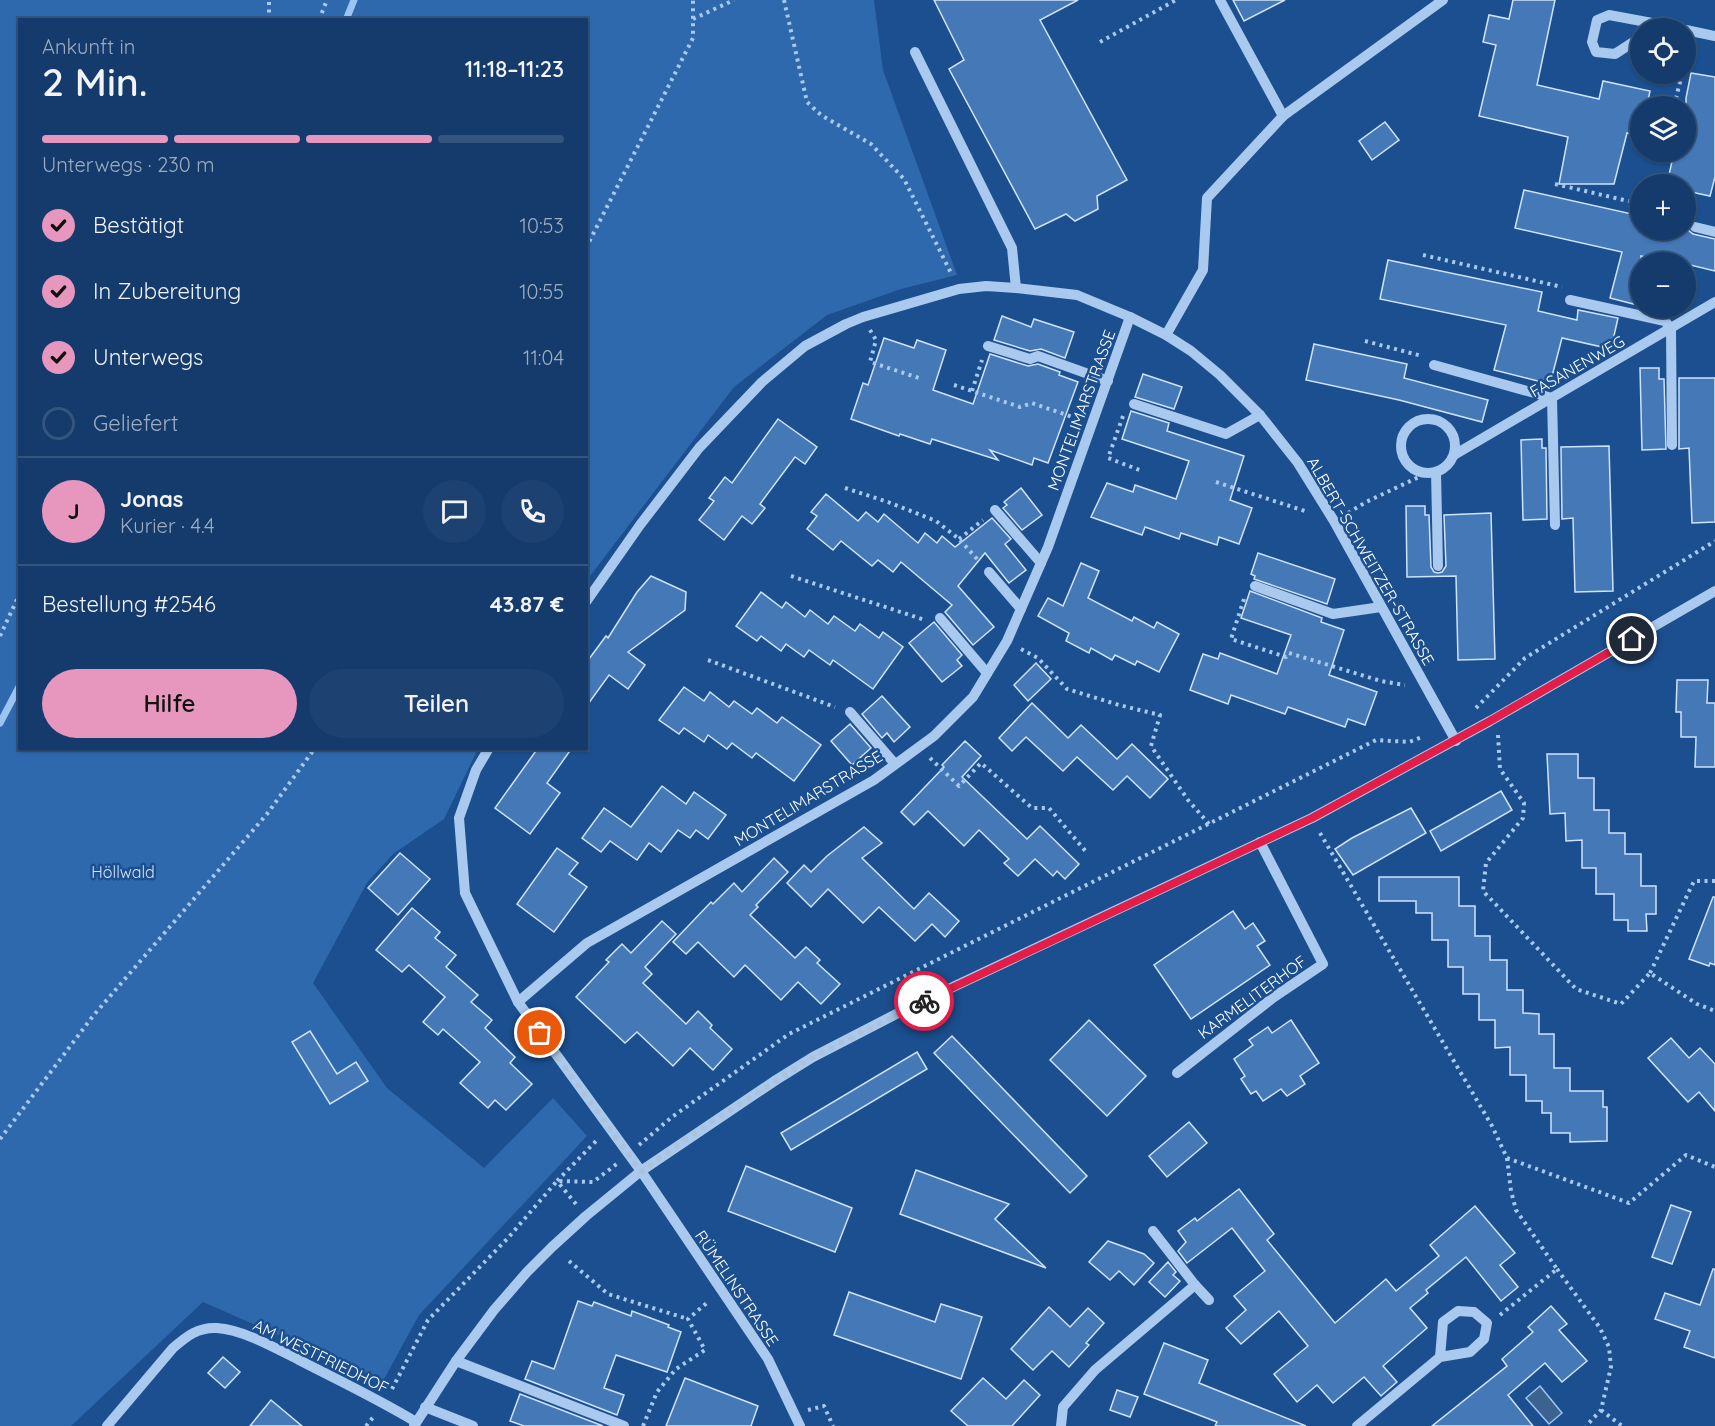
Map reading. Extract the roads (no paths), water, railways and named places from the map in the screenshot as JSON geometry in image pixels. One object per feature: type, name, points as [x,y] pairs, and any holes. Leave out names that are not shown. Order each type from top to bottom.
[{"type":"street","points":[[1220,0],[1283,116]]},
{"type":"street","points":[[1166,335],[1203,270],[1207,198],[1283,116],[1443,0]]},
{"type":"street","points":[[1630,20],[1609,15],[1597,20],[1592,42],[1596,52],[1615,54],[1630,44]]},
{"type":"street","points":[[1696,32],[1715,36]]},
{"type":"street","points":[[915,52],[1012,248],[1016,288]]},
{"type":"street","points":[[1696,227],[1715,232]]},
{"type":"street","name":"ALBERT-SCHWEITZER-STRASSE","points":[[588,600],[640,525],[699,448],[762,382],[805,346],[863,316],[959,289],[986,286],[1077,295],[1166,335],[1191,351],[1260,415],[1298,463],[1334,521],[1456,741]]},
{"type":"street","points":[[1570,300],[1665,321],[1671,329],[1672,445]]},
{"type":"street","name":"FASANENWEG","points":[[1432,473],[1450,463],[1454,455],[1715,302]]},
{"type":"street","name":"MONTELIMARSTRASSE","points":[[518,1002],[587,943],[874,780],[934,736],[973,697],[1007,642],[1041,563],[1130,318]]},
{"type":"street","points":[[988,346],[1030,359],[1038,356],[1108,381]]},
{"type":"street","points":[[1434,365],[1552,398],[1555,525]]},
{"type":"street","points":[[1129,407],[1226,434],[1260,415]]},
{"type":"street","points":[[1438,566],[1432,473],[1412,468],[1406,462],[1403,454],[1403,437],[1413,424],[1421,420],[1438,421],[1451,431],[1455,447],[1454,455]]},
{"type":"street","points":[[996,510],[1041,563]]},
{"type":"street","points":[[989,572],[1021,609]]},
{"type":"street","points":[[1254,586],[1334,614],[1381,607]]},
{"type":"street","points":[[415,1424],[456,1361],[494,1310],[526,1272],[586,1216],[687,1138],[813,1057],[904,1010],[1312,818],[1456,741],[1715,591]]},
{"type":"street","points":[[940,618],[987,673]]},
{"type":"street","points":[[850,712],[895,764]]},
{"type":"street","points":[[488,750],[476,770],[459,818],[465,893],[518,1002],[641,1172]]},
{"type":"street","name":"KARMELITERHOF","points":[[1177,1073],[1274,997],[1323,964],[1260,842]]},
{"type":"street","name":"RÜMELINSTRASSE","points":[[641,1172],[768,1359],[800,1426]]},
{"type":"street","points":[[1152,1231],[1209,1300]]},
{"type":"street","points":[[1061,1426],[1063,1407],[1095,1370],[1195,1285]]},
{"type":"street","points":[[1358,1426],[1440,1357],[1470,1352],[1484,1339],[1486,1323],[1474,1311],[1458,1311],[1443,1322],[1440,1357]]},
{"type":"street","name":"AM WESTFRIEDHOF","points":[[107,1426],[179,1343],[198,1330],[216,1328],[234,1331],[271,1346],[385,1404],[415,1424]]},
{"type":"street","points":[[456,1361],[624,1426]]},
{"type":"street","points":[[425,1407],[473,1426]]},
{"type":"waterway","points":[[347,18],[354,0]]},
{"type":"waterway","points":[[0,723],[18,689]]},
{"type":"park label","name":"Höllwald","points":[[123,872]]}]
